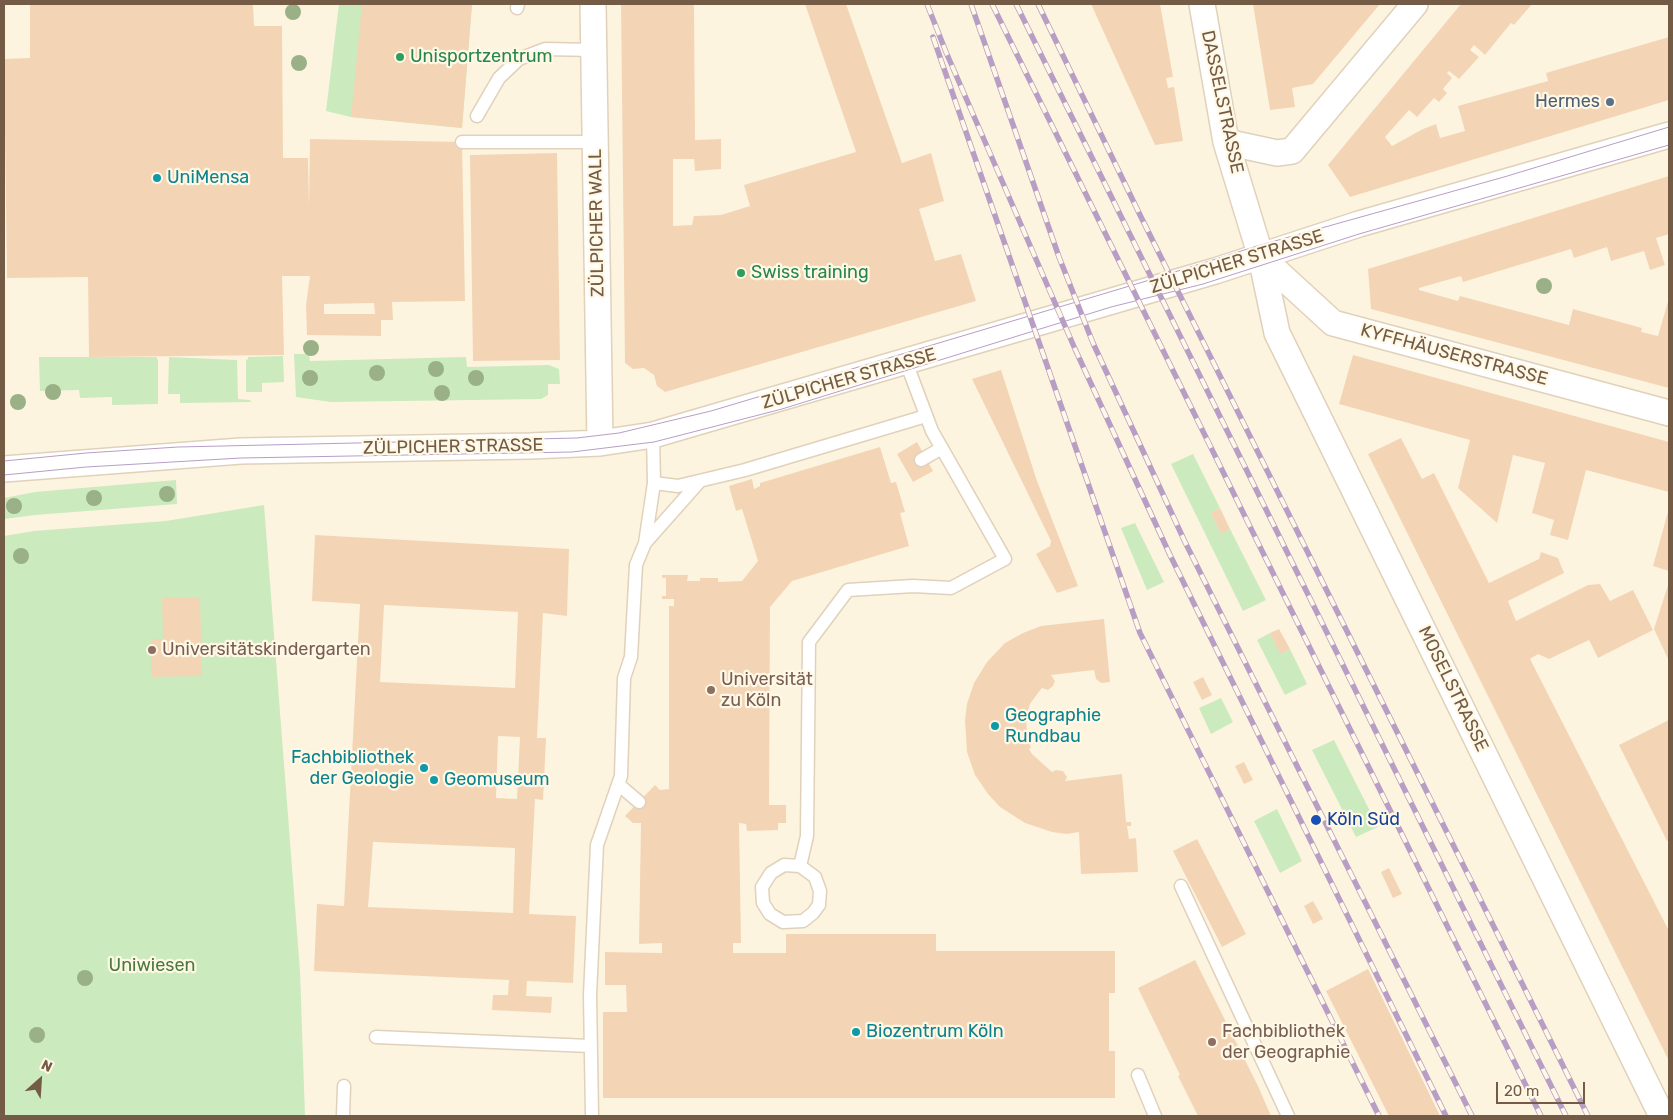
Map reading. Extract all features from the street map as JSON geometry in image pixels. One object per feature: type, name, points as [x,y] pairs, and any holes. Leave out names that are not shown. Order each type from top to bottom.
[{"type":"street","name":"ZÜLPICHER WALL","points":[[593,4],[600,443]]},
{"type":"street","name":"DASSELSTRASSE","points":[[1202,4],[1226,142],[1261,256]]},
{"type":"street","points":[[1226,142],[1277,152],[1292,151],[1415,4]]},
{"type":"street","name":"ZÜLPICHER STRASSE","points":[[4,469],[241,451],[600,443],[653,435],[1261,256],[1359,224],[1669,135]]},
{"type":"street","name":"KYFFHÄUSERSTRASSE","points":[[1261,256],[1333,323],[1669,413]]},
{"type":"street","name":"MOSELSTRASSE","points":[[1261,256],[1277,333],[1662,1116]]},
{"type":"lane","points":[[477,116],[499,78],[518,59],[545,49],[594,50]]},
{"type":"lane","points":[[462,142],[595,142]]},
{"type":"lane","points":[[800,866],[807,836],[809,642],[848,590],[913,586],[951,588],[1005,559],[942,448],[926,416],[906,362]]},
{"type":"lane","points":[[654,483],[678,486],[700,481],[926,416]]},
{"type":"lane","points":[[592,1116],[590,1046],[597,845],[621,776],[624,678],[631,656],[636,565],[645,543],[654,483],[653,435]]},
{"type":"lane","points":[[921,460],[942,448]]},
{"type":"lane","points":[[645,543],[700,481]]},
{"type":"lane","points":[[618,784],[639,802]]},
{"type":"lane","points":[[784,865],[800,866],[815,877],[820,891],[819,905],[804,921],[782,922],[770,914],[763,903],[762,888],[771,872],[784,865]]},
{"type":"lane","points":[[1181,886],[1288,1116]]},
{"type":"lane","points":[[376,1037],[590,1046]]},
{"type":"lane","points":[[1138,1075],[1156,1116]]},
{"type":"lane","points":[[343,1116],[344,1086]]},
{"type":"green space","name":"Unisportzentrum","points":[[339,4],[472,4],[462,128],[351,117],[326,111]]},
{"type":"green space","points":[[294,354],[309,354],[310,361],[466,357],[467,367],[549,365],[559,369],[560,384],[548,384],[548,395],[541,399],[331,402],[296,397]]},
{"type":"green space","points":[[283,356],[284,382],[262,383],[262,392],[246,392],[246,360],[248,357]]},
{"type":"green space","points":[[39,357],[156,357],[158,360],[158,404],[112,405],[112,397],[80,398],[79,390],[40,391]]},
{"type":"green space","points":[[169,357],[237,360],[238,399],[250,400],[251,402],[180,403],[180,394],[168,394]]},
{"type":"green space","points":[[1193,454],[1220,508],[1211,513],[1221,533],[1230,529],[1266,600],[1243,611],[1171,464]]},
{"type":"green space","points":[[176,480],[177,504],[4,519],[4,498],[35,492]]},
{"type":"green space","name":"Uniwiesen","points":[[264,505],[300,971],[305,1116],[4,1116],[4,536],[34,531],[166,521]]},
{"type":"green space","points":[[1135,523],[1164,582],[1147,590],[1121,528]]},
{"type":"green space","points":[[1270,633],[1280,653],[1290,649],[1307,684],[1285,695],[1257,640]]},
{"type":"green space","points":[[1221,698],[1233,722],[1211,734],[1199,708]]},
{"type":"green space","points":[[1334,740],[1378,827],[1356,837],[1312,750]]},
{"type":"green space","points":[[1277,809],[1302,861],[1280,873],[1254,821]]},
{"type":"building","name":"UniMensa","points":[[30,4],[253,4],[254,26],[282,26],[283,158],[308,158],[309,206],[310,139],[462,142],[465,301],[392,302],[393,320],[381,320],[381,336],[307,335],[306,305],[310,276],[282,276],[284,355],[89,357],[88,277],[7,278],[4,59],[30,58]],"holes":[[[374,303],[375,314],[324,314],[324,304]]]},
{"type":"building","name":"Unisportzentrum","points":[[362,4],[472,4],[462,128],[351,117]]},
{"type":"building","points":[[621,4],[694,4],[695,140],[721,139],[721,169],[695,171],[694,159],[673,159],[673,226],[692,225],[694,216],[721,215],[750,206],[744,185],[856,152],[805,4],[846,4],[902,163],[931,153],[944,201],[919,209],[935,261],[961,254],[976,301],[665,392],[657,386],[654,375],[644,368],[633,369],[625,363]]},
{"type":"building","points":[[1091,4],[1160,4],[1173,77],[1166,78],[1168,88],[1174,87],[1183,141],[1155,145]]},
{"type":"building","points":[[1253,4],[1380,4],[1313,84],[1292,88],[1295,107],[1270,110]]},
{"type":"building","points":[[1461,4],[1532,4],[1514,25],[1511,23],[1485,55],[1474,45],[1470,50],[1479,57],[1459,79],[1449,71],[1447,73],[1452,78],[1443,89],[1447,93],[1439,102],[1434,98],[1417,117],[1409,110],[1385,137],[1392,146],[1436,124],[1440,138],[1465,131],[1458,106],[1548,81],[1546,73],[1669,37],[1669,100],[1350,197],[1328,165]]},
{"type":"building","points":[[557,153],[560,360],[473,361],[470,155]]},
{"type":"building","points":[[1669,176],[1669,234],[1656,238],[1665,265],[1650,270],[1644,251],[1611,261],[1607,247],[1574,258],[1571,249],[1463,282],[1461,276],[1419,288],[1419,290],[1458,301],[1460,296],[1569,325],[1573,309],[1642,328],[1641,332],[1658,336],[1669,298],[1669,388],[1371,309],[1368,269]]},
{"type":"building","points":[[1353,355],[1669,442],[1669,492],[1586,470],[1568,540],[1550,535],[1554,520],[1532,513],[1545,463],[1513,455],[1497,523],[1458,488],[1470,440],[1339,404]]},
{"type":"building","points":[[1001,370],[1037,481],[1078,586],[1057,593],[1036,554],[1050,546],[1051,541],[972,379]]},
{"type":"building","points":[[1401,438],[1422,479],[1434,473],[1489,583],[1539,559],[1541,552],[1558,558],[1564,573],[1508,601],[1516,621],[1588,585],[1600,584],[1610,601],[1633,590],[1653,630],[1598,658],[1589,640],[1549,659],[1538,654],[1530,659],[1669,931],[1669,1061],[1368,454]]},
{"type":"building","points":[[917,442],[933,471],[913,482],[897,454]]},
{"type":"building","points":[[880,447],[891,483],[896,482],[905,512],[900,513],[909,546],[792,581],[770,607],[769,805],[786,805],[786,823],[778,823],[778,830],[747,831],[746,824],[739,823],[741,943],[733,943],[733,953],[786,953],[786,934],[936,934],[936,951],[1115,951],[1115,993],[1109,993],[1109,1051],[1115,1051],[1115,1098],[603,1098],[603,1012],[627,1012],[626,985],[605,985],[605,952],[662,953],[662,943],[639,944],[641,823],[633,823],[625,816],[655,785],[660,790],[669,789],[669,606],[674,606],[674,599],[662,599],[662,596],[666,596],[666,578],[662,578],[662,575],[688,575],[687,581],[700,581],[700,578],[718,578],[718,582],[742,581],[758,561],[742,509],[736,511],[729,486],[752,479],[754,489],[760,486],[760,483]]},
{"type":"building","points":[[1220,508],[1230,529],[1221,534],[1211,513]]},
{"type":"building","points":[[1669,508],[1669,571],[1653,566]]},
{"type":"building","points":[[315,535],[569,549],[567,616],[543,613],[537,738],[546,738],[543,800],[535,799],[529,914],[576,916],[573,983],[527,981],[526,996],[552,997],[551,1013],[492,1010],[493,995],[508,995],[509,980],[314,971],[317,904],[344,906],[360,604],[312,601]],"holes":[[[384,605],[518,612],[515,688],[380,682]],[[498,736],[520,737],[517,799],[496,798]],[[373,842],[515,848],[513,913],[368,907]]]},
{"type":"building","points":[[1669,582],[1669,661],[1654,629]]},
{"type":"building","points":[[162,597],[200,597],[202,676],[151,677],[151,639],[163,639]]},
{"type":"building","name":"Geographie Rundbau","points":[[1104,619],[1110,682],[1101,683],[1096,679],[1094,670],[1051,675],[1055,681],[1053,686],[1048,690],[1042,688],[1030,704],[1026,717],[1027,734],[1031,748],[1029,749],[1032,754],[1052,772],[1056,770],[1063,771],[1067,777],[1065,781],[1122,774],[1126,822],[1131,822],[1131,826],[1127,826],[1129,839],[1136,838],[1138,872],[1081,874],[1079,832],[1067,834],[1052,832],[1025,823],[1000,807],[988,794],[975,775],[967,752],[965,720],[967,704],[974,683],[987,662],[1005,643],[1041,626]]},
{"type":"building","points":[[1279,629],[1290,649],[1280,654],[1270,633]]},
{"type":"building","points":[[1203,677],[1212,695],[1202,700],[1193,682]]},
{"type":"building","points":[[1669,720],[1669,840],[1667,841],[1619,745]]},
{"type":"building","points":[[1244,762],[1253,780],[1244,784],[1235,766]]},
{"type":"building","points":[[1197,839],[1246,934],[1222,947],[1173,851]]},
{"type":"building","points":[[1389,868],[1402,894],[1393,898],[1381,872]]},
{"type":"building","points":[[1313,901],[1323,919],[1313,924],[1304,906]]},
{"type":"building","points":[[1195,960],[1271,1116],[1198,1116],[1178,1076],[1180,1075],[1138,988]]},
{"type":"building","points":[[1368,969],[1440,1116],[1389,1116],[1326,991]]},
{"type":"tram line","points":[[4,461],[178,447],[577,438],[619,433],[711,411],[1257,246],[1504,177],[1669,127]]},
{"type":"tram line","points":[[4,475],[86,467],[241,458],[572,452],[654,442],[782,409],[1111,307],[1203,284],[1359,234],[1669,145]]},
{"type":"railway","points":[[927,4],[1075,349],[1170,555],[1446,1116]]},
{"type":"railway","points":[[971,4],[1059,257],[1093,343],[1185,542],[1472,1116]]},
{"type":"railway","points":[[992,4],[1541,1116]]},
{"type":"railway","points":[[1016,4],[1566,1116]]},
{"type":"railway","points":[[1038,4],[1141,217],[1588,1116]]},
{"type":"railway","points":[[933,37],[1140,633],[1379,1116]]},
{"type":"place","name":"Unisportzentrum","points":[[400,57]]},
{"type":"place","name":"Hermes","points":[[1610,102]]},
{"type":"place","name":"UniMensa","points":[[157,178]]},
{"type":"place","name":"Swiss training","points":[[741,273]]},
{"type":"place","name":"Universitätskindergarten","points":[[152,650]]},
{"type":"place","name":"Universität zu Köln","points":[[711,690]]},
{"type":"place","name":"Geographie Rundbau","points":[[995,726]]},
{"type":"place","name":"Fachbibliothek der Geologie","points":[[424,768]]},
{"type":"place","name":"Geomuseum","points":[[434,780]]},
{"type":"place","name":"Köln Süd","points":[[1316,820]]},
{"type":"place","name":"Biozentrum Köln","points":[[856,1032]]},
{"type":"place","name":"Fachbibliothek der Geographie","points":[[1212,1042]]}]
